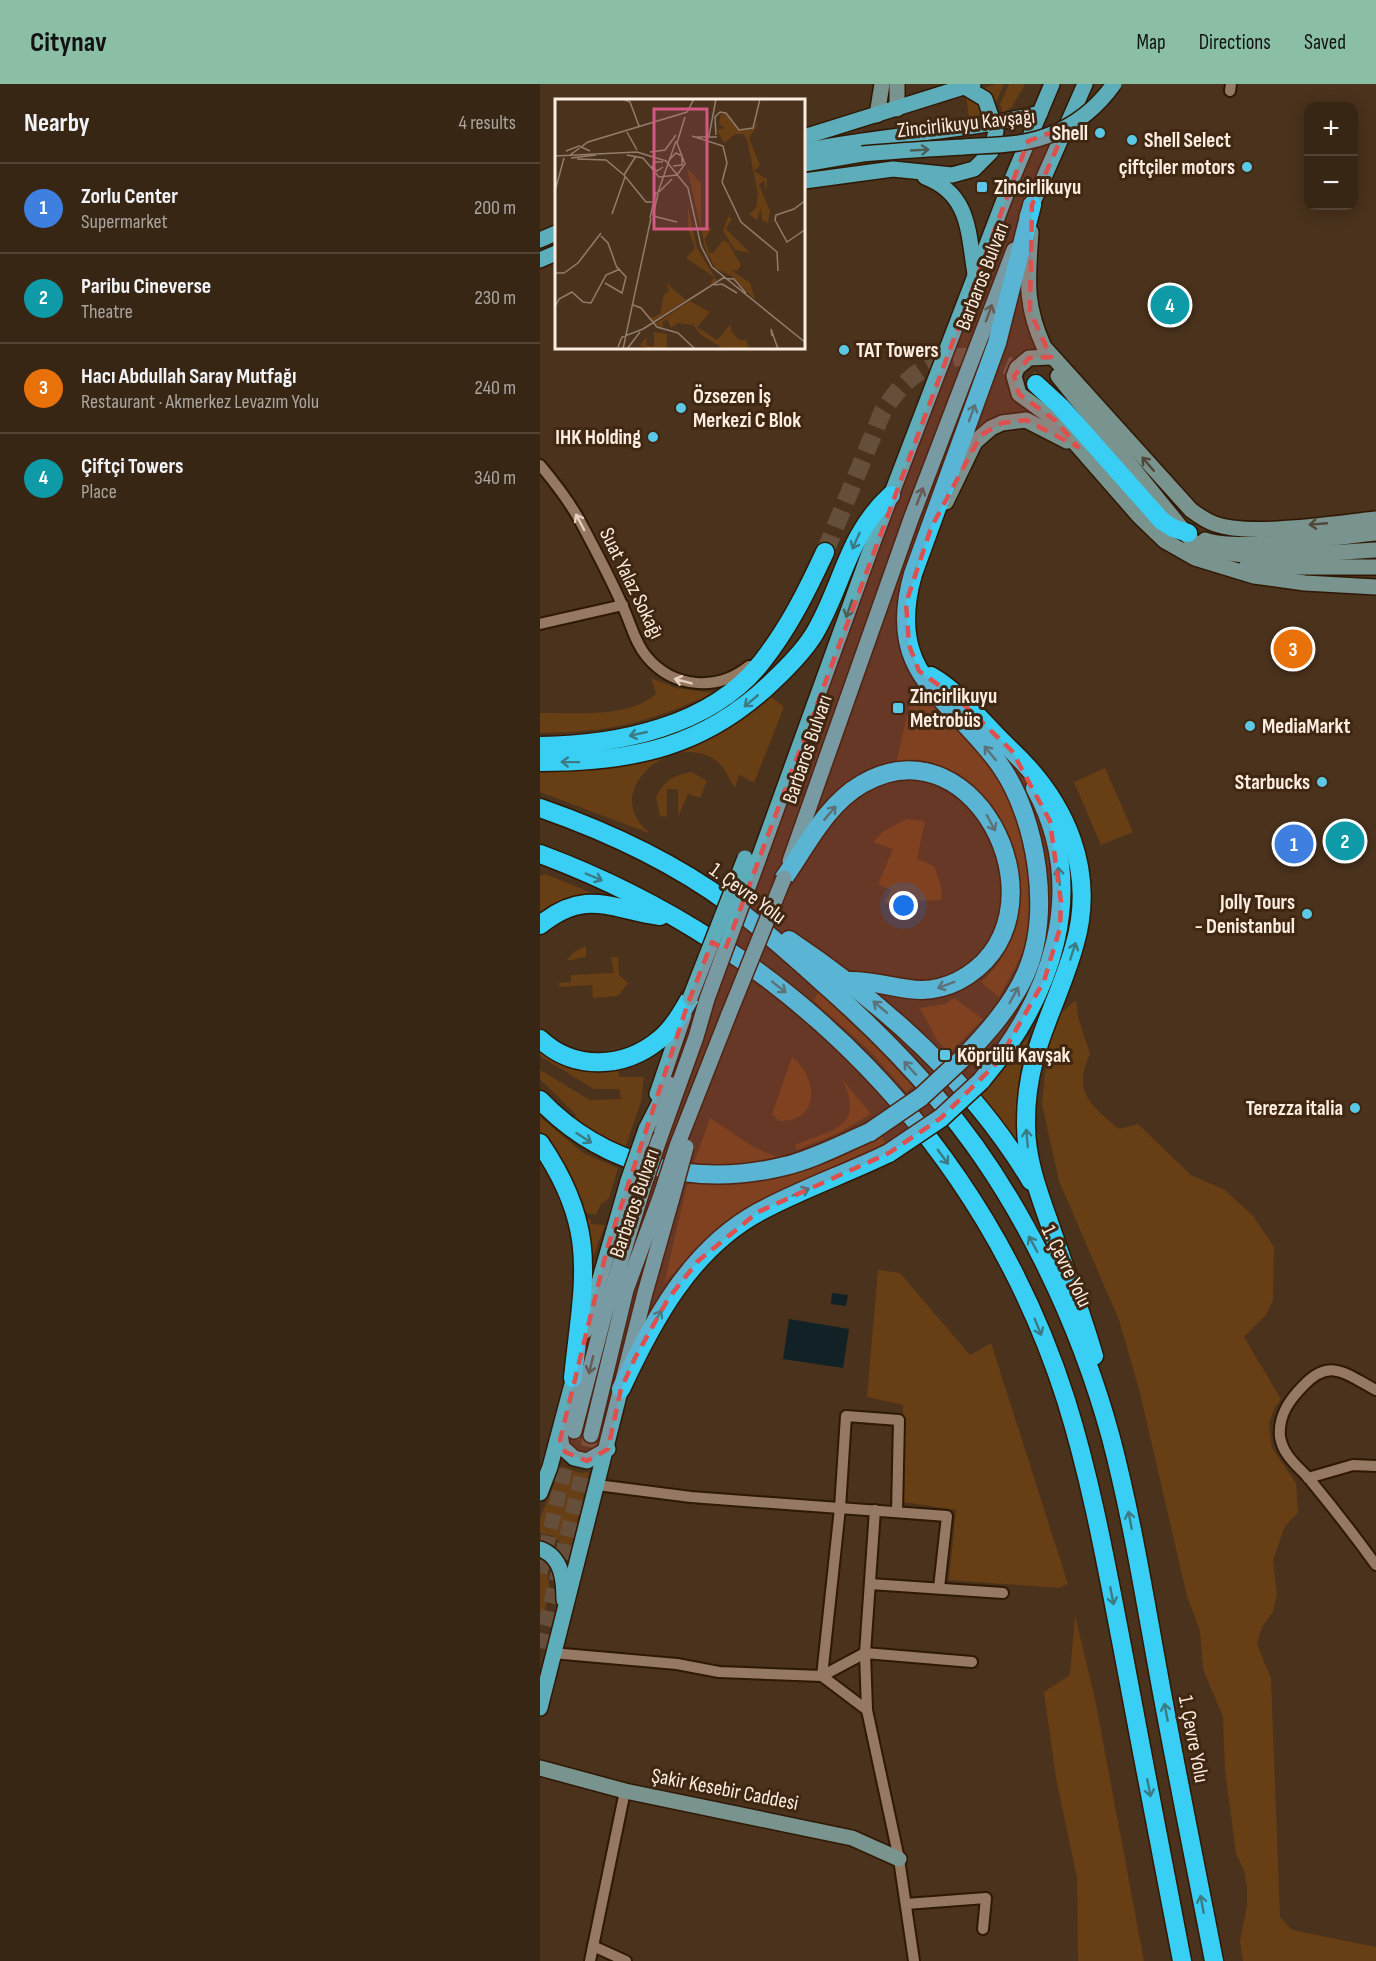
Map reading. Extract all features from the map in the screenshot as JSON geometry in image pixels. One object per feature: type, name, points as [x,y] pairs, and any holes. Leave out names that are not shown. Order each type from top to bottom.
[{"type":"highway","points":[[540,1100],[578,1134],[617,1156],[663,1170],[728,1174],[785,1166],[870,1132],[921,1097],[964,1057],[998,1018],[1026,973],[1034,948],[1037,921],[1037,870],[1025,814],[1008,779],[988,751],[946,708],[919,671],[909,645],[906,603],[913,574],[997,343],[1032,205]]},
{"type":"highway","points":[[1036,384],[1061,407],[1162,521],[1188,533]]},
{"type":"highway","points":[[540,762],[600,761],[649,753],[697,735],[742,708],[785,669],[817,630],[858,534],[872,512],[891,495]]},
{"type":"highway","points":[[540,746],[619,739],[677,722],[696,713],[733,688],[749,676],[772,647],[799,606],[825,552]]},
{"type":"highway","points":[[919,671],[942,685],[1026,764],[1053,797],[1068,827],[1081,881],[1081,917],[1074,948],[1036,1045],[1029,1073],[1026,1126],[1030,1159],[1039,1195],[1084,1320],[1100,1377],[1110,1435]]},
{"type":"highway","points":[[621,1389],[668,1299],[714,1245],[758,1212],[888,1153],[940,1118],[981,1081],[1005,1051],[1035,1002],[1054,957],[1060,928],[1060,874],[1055,841],[1042,801],[1012,751]]},
{"type":"highway","points":[[784,878],[837,804],[863,783],[888,774],[916,772],[948,780],[976,801],[988,817],[1007,863],[1011,902],[1002,937],[989,958],[959,981],[928,991],[896,989],[867,980],[847,981]]},
{"type":"highway","name":"1. Çevre Yolu","points":[[540,808],[607,834],[649,855],[727,902],[796,959],[881,1036],[939,1099],[998,1183],[1039,1255],[1070,1323],[1110,1435],[1129,1515],[1214,1961]]},
{"type":"highway","points":[[540,854],[605,881],[677,919],[776,984],[828,1028],[892,1091],[928,1137],[977,1208],[1023,1293],[1065,1395],[1088,1477],[1182,1961]]},
{"type":"highway","points":[[727,902],[783,936],[885,1010],[938,1060],[987,1119],[1039,1195]]},
{"type":"highway","points":[[540,925],[572,906],[601,903],[677,919]]},
{"type":"highway","points":[[540,1039],[559,1053],[589,1062],[607,1063],[630,1058],[661,1038],[699,998]]},
{"type":"highway","points":[[540,1143],[566,1184],[580,1227],[584,1279],[573,1378]]},
{"type":"main road","points":[[877,115],[882,84]]},
{"type":"main road","points":[[897,84],[897,108]]},
{"type":"main road","name":"Barbaros Bulvarı","points":[[567,1431],[573,1378],[604,1258],[646,1129],[667,1090],[751,861],[775,815],[891,495],[975,274],[1052,84]]},
{"type":"main road","name":"Barbaros Bulvarı","points":[[591,1435],[626,1290],[666,1196],[694,1106],[784,878],[907,529],[1032,205],[1085,84]]},
{"type":"main road","name":"Zincirlikuyu Kavşağı","points":[[806,164],[862,153],[1002,144],[1040,138],[1054,134],[1083,117],[1099,103],[1114,84]]},
{"type":"main road","points":[[806,181],[850,173],[902,170],[952,176],[974,169],[991,152],[996,136],[995,122],[985,99],[969,86]]},
{"type":"main road","name":"Zincirlikuyu Kavşağı","points":[[806,136],[969,86]]},
{"type":"main road","points":[[806,151],[1040,113]]},
{"type":"main road","points":[[902,170],[938,182],[956,198],[964,214],[975,274]]},
{"type":"main road","points":[[1032,205],[1028,283],[1030,311],[1044,347],[1182,503],[1204,519],[1222,526],[1245,528],[1376,519]]},
{"type":"main road","points":[[540,240],[555,232]]},
{"type":"main road","points":[[540,260],[555,253]]},
{"type":"main road","points":[[1051,357],[1029,358],[1022,363],[1014,376],[1015,386],[1027,402],[1056,421],[1156,534],[1195,558],[1274,580],[1376,587]]},
{"type":"main road","points":[[1051,357],[1056,373],[1188,533],[1192,541],[1203,548],[1223,554],[1376,550]]},
{"type":"main road","points":[[931,528],[960,476],[975,442],[992,428],[1002,423],[1026,420],[1043,426],[1078,447]]},
{"type":"main road","points":[[1188,533],[1209,541],[1226,544],[1376,533]]},
{"type":"main road","points":[[1231,567],[1376,567]]},
{"type":"main road","name":"Barbaros Bulvarı","points":[[540,1494],[567,1431],[658,1140],[696,1037],[699,998]]},
{"type":"main road","points":[[540,1708],[546,1654],[571,1591],[608,1449],[666,1196]]},
{"type":"main road","points":[[567,1431],[562,1447],[574,1458],[588,1461],[608,1449]]},
{"type":"main road","points":[[540,1549],[549,1553],[559,1564],[564,1584],[563,1612]]},
{"type":"main road","name":"Şakir Kesebir Caddesi","points":[[540,1768],[625,1791],[852,1838],[899,1859]]},
{"type":"street","name":"Suat Yalaz Sokağı","points":[[540,465],[544,478],[565,496],[581,522],[623,605],[646,657],[669,676],[688,683],[719,681],[733,676],[772,647]]},
{"type":"street","points":[[540,624],[623,605]]},
{"type":"street","points":[[1376,1390],[1333,1368],[1317,1372],[1286,1406],[1280,1421],[1280,1439],[1286,1454],[1308,1478],[1376,1565]]},
{"type":"street","points":[[822,1676],[840,1508],[846,1416],[899,1420],[897,1512]]},
{"type":"street","points":[[1308,1478],[1353,1465],[1376,1466]]},
{"type":"street","points":[[597,1485],[691,1497],[947,1516],[939,1588]]},
{"type":"street","points":[[875,1510],[865,1653],[867,1710],[899,1859],[914,1961]]},
{"type":"street","points":[[870,1584],[1003,1593]]},
{"type":"street","points":[[546,1654],[677,1664],[719,1672],[822,1676],[865,1653],[972,1662]]},
{"type":"street","points":[[822,1676],[867,1710]]},
{"type":"street","points":[[590,1961],[625,1791]]},
{"type":"street","points":[[906,1904],[986,1898],[983,1929]]},
{"type":"street","points":[[593,1946],[626,1961]]},
{"type":"highlighted area","points":[[1066,127],[1032,205],[1030,311],[1051,357],[1029,358],[1014,376],[1019,394],[1056,421],[1078,447],[1026,420],[1002,423],[981,435],[931,528],[906,603],[909,645],[919,671],[958,699],[1012,751],[1050,821],[1061,902],[1060,928],[1044,981],[997,1063],[941,1118],[889,1153],[758,1212],[698,1261],[668,1299],[635,1358],[621,1389],[608,1449],[587,1461],[565,1452],[560,1440],[607,1249],[687,1006],[712,942],[725,950],[1012,179],[1028,141]]},
{"type":"shaded area","points":[[1004,84],[996,102],[984,88]]},
{"type":"shaded area","points":[[1009,84],[1025,84],[1012,107],[1003,113],[1000,104]]},
{"type":"shaded area","points":[[966,96],[978,100],[987,115],[969,117]]},
{"type":"shaded area","points":[[651,678],[676,688],[714,693],[669,712],[629,724],[589,731],[540,733],[540,713],[616,711],[644,702],[656,694]]},
{"type":"shaded area","points":[[914,686],[974,746],[996,773],[1018,818],[1026,842],[1031,867],[1032,916],[1022,954],[999,997],[981,982],[994,969],[1003,955],[1015,922],[979,798],[895,767]]},
{"type":"shaded area","points":[[770,696],[784,707],[754,783],[739,775],[735,788],[720,764],[703,754],[684,752],[666,757],[649,768],[637,782],[632,799],[636,817],[651,834],[540,792],[540,768],[635,762],[662,755],[689,746],[716,733]]},
{"type":"shaded area","points":[[1105,768],[1133,832],[1101,845],[1074,782]]},
{"type":"shaded area","points":[[692,772],[707,781],[700,798],[688,794],[678,817],[678,789],[667,789],[667,817],[660,816],[656,797],[663,786],[675,777]]},
{"type":"shaded area","points":[[906,819],[925,821],[917,859],[934,866],[942,889],[941,900],[903,901],[902,911],[884,902],[891,890],[878,884],[893,849],[873,842],[884,831]]},
{"type":"shaded area","points":[[545,874],[592,893],[565,898],[540,913],[540,876]]},
{"type":"shaded area","points":[[586,946],[586,957],[566,961],[574,952]]},
{"type":"shaded area","points":[[611,957],[618,957],[619,975],[628,983],[618,996],[593,998],[592,985],[560,987],[559,983],[571,982],[571,975],[614,973]]},
{"type":"shaded area","points":[[818,992],[878,1049],[913,1087],[906,1092],[871,1052],[814,1001]]},
{"type":"shaded area","points":[[954,998],[983,1019],[949,1054],[937,1040],[920,1008],[945,1004]]},
{"type":"shaded area","points":[[1076,1000],[1078,1017],[1090,1054],[1085,1067],[1084,1089],[1093,1105],[1119,1129],[1138,1124],[1191,1175],[1225,1190],[1253,1216],[1274,1247],[1273,1300],[1265,1316],[1244,1337],[1281,1399],[1274,1409],[1269,1424],[1272,1448],[1296,1483],[1298,1513],[1285,1526],[1273,1561],[1277,1594],[1273,1612],[1262,1627],[1257,1644],[1271,1678],[1280,1917],[1292,1930],[1376,1947],[1376,1961],[1243,1961],[1240,1941],[1247,1905],[1247,1888],[1244,1870],[1236,1854],[1225,1770],[1223,1717],[1203,1669],[1200,1631],[1187,1596],[1139,1389],[1119,1320],[1059,1181],[1042,1104],[1048,1043],[1060,1014]]},
{"type":"shaded area","points":[[1029,1036],[1021,1066],[1018,1095],[1021,1154],[979,1098]]},
{"type":"shaded area","points":[[540,1050],[558,1061],[587,1071],[617,1069],[620,1077],[644,1077],[641,1102],[625,1148],[604,1140],[574,1119],[576,1115],[540,1079],[540,1070],[590,1100],[621,1099],[619,1089],[594,1089],[540,1056]]},
{"type":"shaded area","points":[[792,1057],[807,1076],[811,1097],[802,1114],[793,1119],[779,1121],[772,1114]]},
{"type":"shaded area","points":[[842,1079],[871,1114],[837,1134],[797,1150],[795,1145],[833,1130],[848,1117],[850,1108],[848,1095]]},
{"type":"shaded area","points":[[540,1117],[583,1153],[618,1168],[609,1198],[601,1204],[596,1215],[582,1212],[567,1169],[540,1131]]},
{"type":"shaded area","points":[[710,1118],[755,1148],[778,1157],[741,1164],[693,1165]]},
{"type":"shaded area","points":[[882,1136],[886,1145],[728,1222],[697,1247],[664,1284],[688,1180],[741,1182],[789,1175],[834,1160]]},
{"type":"shaded area","points":[[584,1217],[591,1220],[591,1224],[605,1225],[590,1265]]},
{"type":"shaded area","points":[[878,1270],[900,1273],[970,1355],[991,1343],[1068,1584],[1059,1588],[949,1580],[956,1510],[903,1502],[903,1405],[867,1397]]},
{"type":"shaded area","points":[[832,1293],[848,1295],[846,1306],[831,1304]]},
{"type":"shaded area","points":[[789,1319],[849,1329],[843,1368],[783,1359]]},
{"type":"shaded area","points":[[562,1466],[580,1473],[589,1472],[570,1551],[553,1536],[540,1533],[540,1518]]},
{"type":"shaded area","points":[[540,1563],[545,1566],[549,1588],[540,1624]]},
{"type":"shaded area","points":[[1075,1615],[1095,1699],[1144,1961],[1078,1961],[1077,1878],[1056,1778],[1044,1692],[1070,1675]]},
{"type":"tunnel","points":[[825,552],[882,413],[906,382],[935,363],[952,358],[969,357],[988,359],[1008,366],[1036,384]]},
{"type":"tunnel","points":[[540,1573],[574,1431]]},
{"type":"tunnel","points":[[540,1648],[591,1435]]},
{"type":"place","name":"Shell","points":[[1100,133]]},
{"type":"place","name":"Shell Select","points":[[1132,140]]},
{"type":"place","name":"çiftçiler motors","points":[[1247,167]]},
{"type":"place","name":"Zincirlikuyu","points":[[982,187]]},
{"type":"place","name":"Çiftçi Towers","points":[[1170,305]]},
{"type":"place","name":"TAT Towers","points":[[844,350]]},
{"type":"place","name":"Özsezen İş Merkezi C Blok","points":[[681,408]]},
{"type":"place","name":"IHK Holding","points":[[653,437]]},
{"type":"place","name":"Hacı Abdullah Saray Mutfağı","points":[[1293,649]]},
{"type":"place","name":"Zincirlikuyu Metrobüs","points":[[898,708]]},
{"type":"place","name":"MediaMarkt","points":[[1250,726]]},
{"type":"place","name":"Starbucks","points":[[1322,782]]},
{"type":"place","name":"Paribu Cineverse","points":[[1345,841]]},
{"type":"place","name":"Zorlu Center","points":[[1294,844]]},
{"type":"place","name":"Jolly Tours - Denistanbul","points":[[1307,914]]},
{"type":"place","name":"Köprülü Kavşak","points":[[945,1055]]},
{"type":"place","name":"Terezza italia","points":[[1355,1108]]}]
